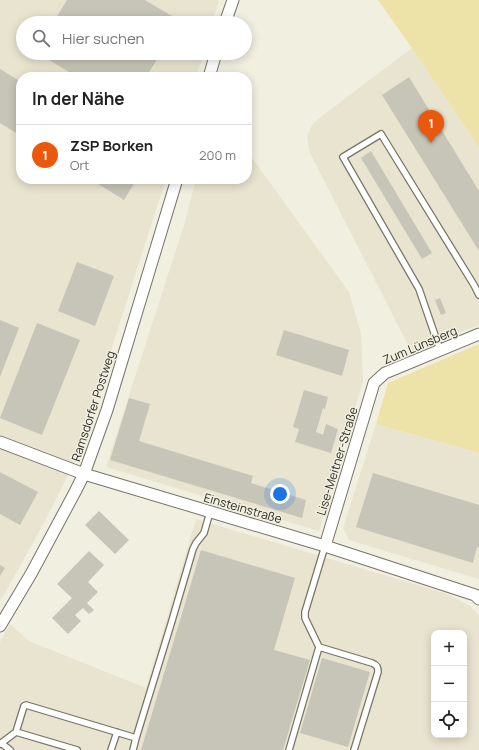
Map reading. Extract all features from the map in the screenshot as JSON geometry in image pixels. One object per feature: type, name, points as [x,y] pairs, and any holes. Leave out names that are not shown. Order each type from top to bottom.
[{"type":"street","points":[[227,16],[232,0]]},
{"type":"street","points":[[210,72],[214,60]]},
{"type":"street","name":"Ramsdorfer Postweg","points":[[0,626],[35,567],[84,474],[107,410],[175,184]]},
{"type":"street","name":"Zum Lünsberg","points":[[374,383],[385,373],[479,334]]},
{"type":"street","name":"Lise-Meitner-Straße","points":[[325,546],[374,383]]},
{"type":"street","name":"Einsteinstraße","points":[[0,442],[84,474],[325,546],[475,595],[479,599]]},
{"type":"lane","points":[[440,350],[419,289],[342,157],[381,134],[479,295]]},
{"type":"lane","points":[[133,750],[193,549],[204,533],[210,512]]},
{"type":"lane","points":[[289,750],[319,647],[305,618],[305,612],[325,546]]},
{"type":"lane","points":[[319,647],[372,663],[378,668],[354,750]]},
{"type":"lane","points":[[10,750],[1,744],[16,732],[24,706],[26,705],[136,738]]},
{"type":"lane","points":[[16,732],[77,750]]},
{"type":"lane","points":[[111,750],[117,732]]},
{"type":"shaded area","points":[[0,0],[219,0],[214,16],[16,16],[16,60],[202,60],[198,72],[16,72],[16,184],[164,184],[76,459],[46,519],[0,602]]},
{"type":"shaded area","points":[[378,0],[479,0],[479,147],[412,48]]},
{"type":"shaded area","points":[[412,48],[479,147],[479,325],[411,351],[310,153],[307,137],[312,125],[318,119]]},
{"type":"shaded area","points":[[252,158],[349,292],[361,334],[363,381],[319,531],[106,467],[185,222],[195,184],[252,184]]},
{"type":"shaded area","points":[[479,344],[479,453],[376,424],[388,383]]},
{"type":"shaded area","points":[[376,424],[479,453],[479,579],[349,540],[343,528]]},
{"type":"shaded area","points":[[196,519],[447,594],[470,606],[479,616],[479,750],[0,750],[0,642],[10,624],[29,641],[146,688]]},
{"type":"building","points":[[67,0],[145,0],[172,16],[57,16]]},
{"type":"building","points":[[49,60],[157,60],[149,72],[69,72]]},
{"type":"building","points":[[0,69],[16,79],[16,133],[0,123]]},
{"type":"building","points":[[409,77],[479,191],[479,251],[382,95]]},
{"type":"building","points":[[371,151],[432,253],[422,259],[361,158]]},
{"type":"building","points":[[98,184],[134,184],[124,200]]},
{"type":"building","points":[[77,262],[114,276],[95,326],[58,311]]},
{"type":"building","points":[[440,298],[446,313],[441,315],[435,300]]},
{"type":"building","points":[[0,320],[19,328],[0,377]]},
{"type":"building","points":[[37,323],[80,340],[42,435],[0,418]]},
{"type":"building","points":[[284,330],[349,350],[342,376],[276,355]]},
{"type":"building","points":[[304,390],[328,397],[316,432],[323,435],[326,424],[338,429],[331,453],[295,442],[299,429],[293,427]]},
{"type":"building","points":[[129,398],[150,404],[139,441],[253,476],[251,483],[306,500],[302,518],[110,460]]},
{"type":"building","points":[[0,472],[38,492],[20,525],[0,514]]},
{"type":"building","points":[[373,473],[479,505],[479,548],[477,547],[473,563],[356,527]]},
{"type":"building","points":[[99,511],[129,540],[115,554],[85,525]]},
{"type":"building","points":[[201,550],[295,578],[274,650],[310,660],[283,750],[141,750]]},
{"type":"building","points":[[89,551],[104,565],[88,582],[98,592],[87,603],[94,610],[89,614],[83,608],[75,615],[81,621],[68,634],[52,618],[72,598],[57,584]]},
{"type":"building","points":[[0,565],[5,568],[0,576]]},
{"type":"building","points":[[322,658],[370,672],[348,747],[300,733]]},
{"type":"place","name":"ZSP Borken","points":[[431,143]]}]
